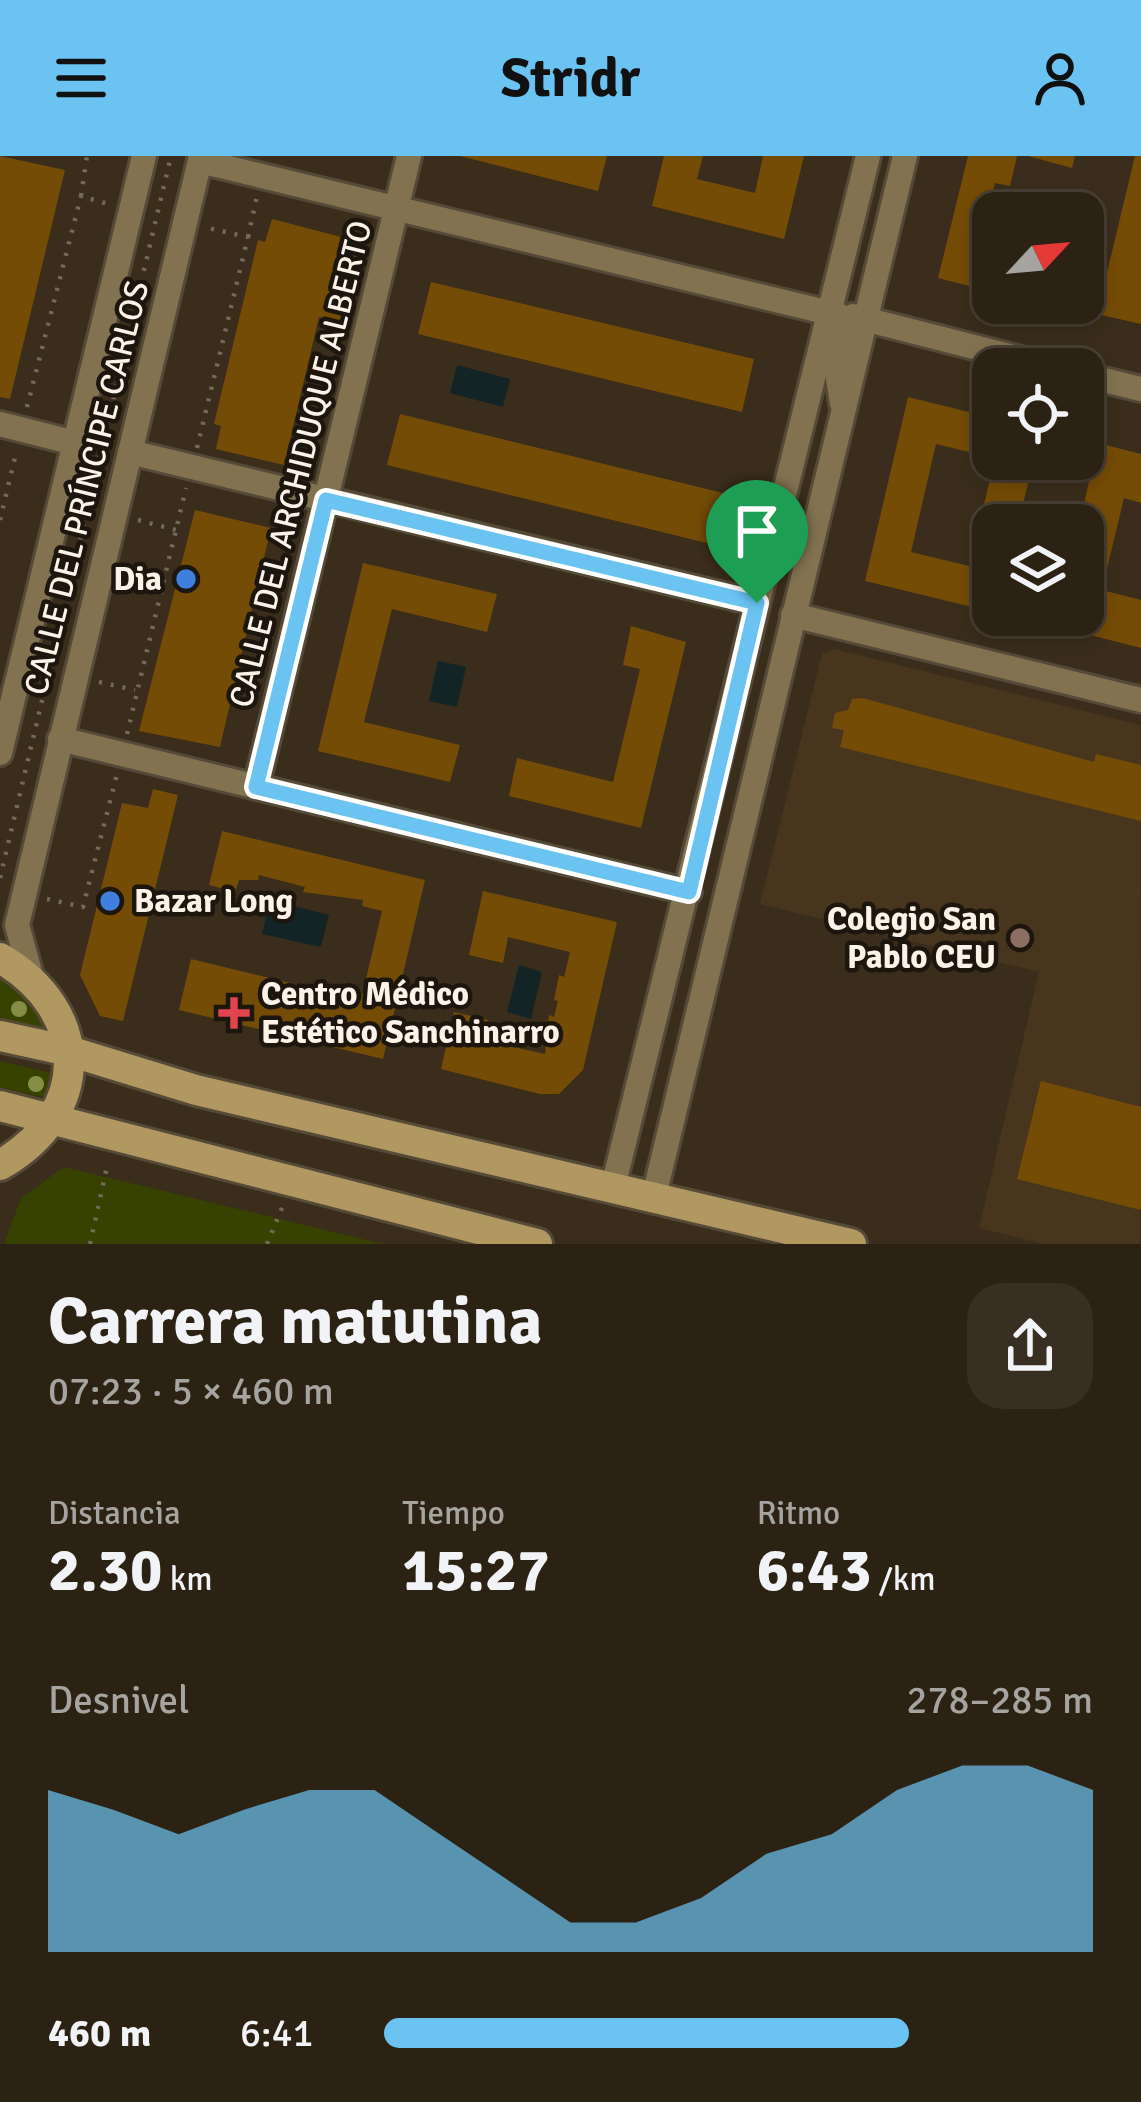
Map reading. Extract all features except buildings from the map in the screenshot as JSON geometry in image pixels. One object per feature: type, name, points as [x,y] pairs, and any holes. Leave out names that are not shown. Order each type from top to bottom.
[{"type":"street","name":"CALLE DEL PRÍNCIPE CARLOS","points":[[0,753],[144,156]]},
{"type":"street","name":"CALLE DEL ARCHIDUQUE ALBERTO","points":[[256,787],[410,156]]},
{"type":"street","points":[[613,1187],[868,156]]},
{"type":"street","points":[[654,1196],[905,156]]},
{"type":"street","name":"CALLE DEL PRÍNCIPE CARLOS","points":[[31,976],[17,925],[200,159]]},
{"type":"street","points":[[200,159],[831,313],[844,326],[836,366],[844,409]]},
{"type":"street","points":[[850,232],[855,268],[848,305],[851,314],[975,348]]},
{"type":"street","points":[[1104,380],[1141,389]]},
{"type":"street","points":[[14,427],[75,443]]},
{"type":"street","points":[[130,452],[757,603]]},
{"type":"street","points":[[793,615],[1141,700]]},
{"type":"street","points":[[60,739],[689,892]]},
{"type":"street","points":[[0,958],[31,976],[56,1010],[69,1051],[67,1085],[55,1118],[29,1149],[0,1165]]},
{"type":"street","points":[[0,1036],[69,1051],[196,1090],[851,1244]]},
{"type":"street","points":[[0,1106],[537,1244]]},
{"type":"path","points":[[0,520],[14,427],[81,196],[87,156]]},
{"type":"path","points":[[0,878],[171,156]]},
{"type":"path","points":[[81,196],[126,209]]},
{"type":"path","points":[[24,894],[83,907],[248,237],[185,223]]},
{"type":"path","points":[[115,514],[176,530]]},
{"type":"path","points":[[49,670],[68,675]]},
{"type":"path","points":[[82,678],[137,691]]},
{"type":"path","points":[[90,1244],[108,1162]]},
{"type":"path","points":[[267,1244],[292,1181]]},
{"type":"shaded area","points":[[457,365],[510,379],[503,407],[450,393]]},
{"type":"shaded area","name":"Colegio San Pablo CEU","points":[[834,649],[1141,725],[1140,1244],[1045,1244],[979,1228],[1039,972],[760,904],[822,654]]},
{"type":"shaded area","points":[[438,661],[466,667],[457,707],[429,701]]},
{"type":"shaded area","points":[[270,900],[329,915],[321,947],[262,934]]},
{"type":"shaded area","points":[[519,965],[542,972],[531,1019],[507,1012]]},
{"type":"green space","points":[[0,979],[28,999],[46,1030],[0,1020]]},
{"type":"green space","points":[[0,1061],[52,1073],[46,1098],[0,1087]]},
{"type":"green space","points":[[64,1167],[383,1244],[4,1244],[21,1198]]},
{"type":"place","name":"Dia","points":[[186,579]]},
{"type":"place","name":"Bazar Long","points":[[110,901]]},
{"type":"place","name":"Colegio San Pablo CEU","points":[[1020,938]]},
{"type":"place","name":"Centro Médico Estético Sanchinarro","points":[[234,1013]]},
{"type":"route","points":[[326,500],[757,603],[689,892],[256,787],[326,500]]}]
